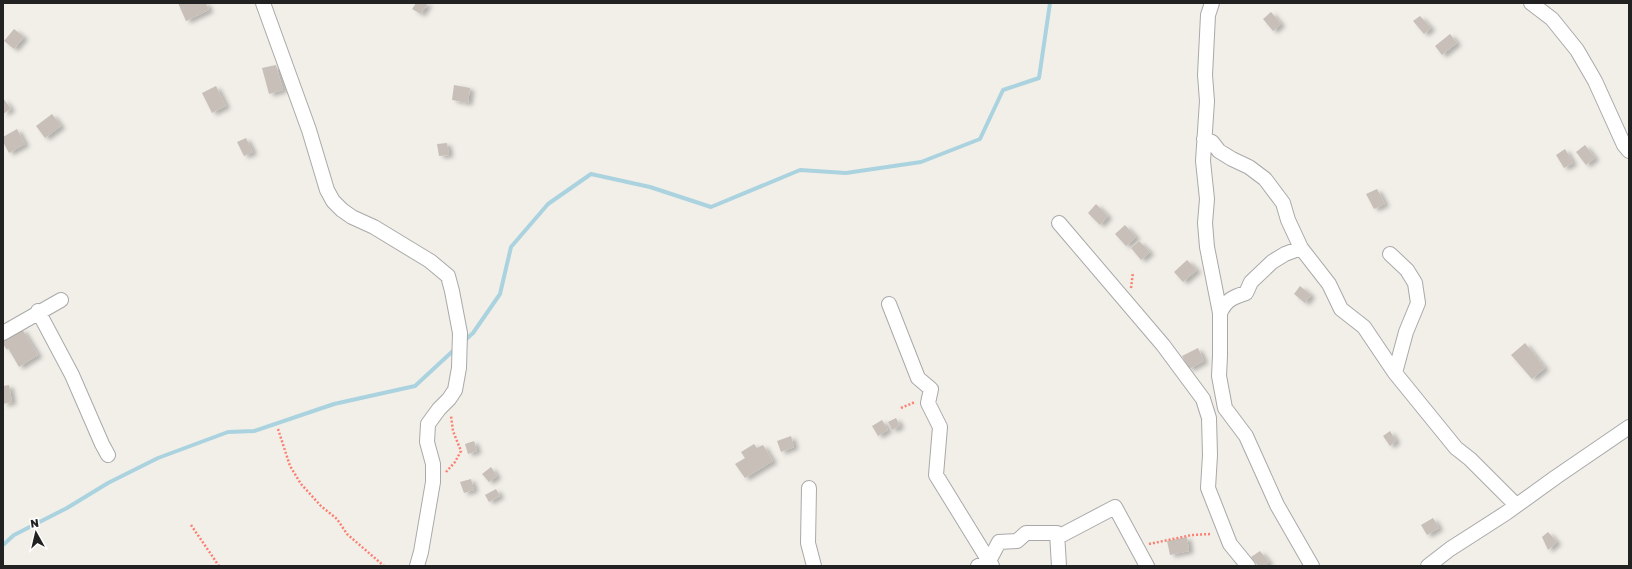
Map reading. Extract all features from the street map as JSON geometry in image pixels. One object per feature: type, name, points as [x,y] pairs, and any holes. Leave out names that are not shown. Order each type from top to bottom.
[{"type":"street","points":[[263,3],[309,130],[327,190],[333,201],[352,217],[374,227],[417,252],[448,276],[460,332],[458,368],[455,390],[428,424],[427,442],[433,464],[433,482],[421,552],[417,566]]},
{"type":"street","points":[[1212,3],[1208,15],[1203,161],[1207,199],[1205,223],[1207,247],[1220,313],[1220,356],[1218,376],[1225,408],[1246,436],[1277,505],[1312,566]]},
{"type":"street","points":[[1531,3],[1552,19],[1577,50],[1594,81],[1624,145],[1629,152]]},
{"type":"street","points":[[1204,139],[1212,142],[1219,151],[1249,167],[1265,179],[1283,203],[1288,220],[1301,248],[1329,284],[1341,309],[1364,327],[1394,373],[1456,448],[1470,459],[1516,505]]},
{"type":"street","points":[[1059,223],[1163,345],[1203,399],[1210,418],[1208,488],[1230,544],[1248,566]]},
{"type":"street","points":[[1220,313],[1223,306],[1232,297],[1246,293],[1251,282],[1272,262],[1285,254],[1301,248]]},
{"type":"street","points":[[1390,254],[1407,270],[1415,283],[1418,303],[1406,332],[1394,373]]},
{"type":"street","points":[[3,333],[61,300]]},
{"type":"street","points":[[889,304],[918,378],[931,389],[928,403],[940,427],[936,475],[986,564]]},
{"type":"street","points":[[38,312],[72,375],[108,455]]},
{"type":"street","points":[[1428,566],[1450,549],[1484,528],[1556,476],[1629,427]]},
{"type":"street","points":[[809,488],[808,543],[814,566]]},
{"type":"street","points":[[1058,537],[1115,507],[1147,566]]},
{"type":"street","points":[[986,564],[999,542],[1017,541],[1026,533],[1058,533],[1059,566]]},
{"type":"path","points":[[433,482],[440,478],[455,462],[461,451],[453,431],[452,418],[446,402]]},
{"type":"path","points":[[278,429],[290,466],[301,484],[321,506],[337,519],[347,534],[384,566]]},
{"type":"path","points":[[191,525],[219,566]]},
{"type":"path","points":[[1137,547],[1192,534],[1226,533]]},
{"type":"building","points":[[178,3],[206,3],[209,10],[186,21]]},
{"type":"building","points":[[416,3],[428,3],[421,14],[412,9]]},
{"type":"building","points":[[1271,12],[1281,24],[1273,31],[1263,19]]},
{"type":"building","points":[[1420,16],[1431,28],[1424,34],[1413,21]]},
{"type":"building","points":[[14,29],[24,37],[14,49],[4,41]]},
{"type":"building","points":[[1450,34],[1457,43],[1442,55],[1435,46]]},
{"type":"building","points":[[276,65],[283,90],[269,94],[262,68]]},
{"type":"building","points":[[454,85],[470,88],[468,103],[452,100]]},
{"type":"building","points":[[216,86],[226,106],[212,113],[202,93]]},
{"type":"building","points":[[3,98],[11,109],[3,114]]},
{"type":"building","points":[[52,114],[61,126],[45,138],[36,126]]},
{"type":"building","points":[[17,129],[25,144],[9,153],[3,142],[3,137]]},
{"type":"building","points":[[246,138],[253,152],[244,156],[237,142]]},
{"type":"building","points":[[447,143],[449,155],[439,156],[437,144]]},
{"type":"building","points":[[1585,145],[1595,158],[1586,165],[1576,152]]},
{"type":"building","points":[[1565,149],[1573,163],[1564,168],[1556,155]]},
{"type":"building","points":[[1377,189],[1385,204],[1374,209],[1366,194]]},
{"type":"building","points":[[1096,204],[1108,216],[1100,225],[1088,213]]},
{"type":"building","points":[[1125,225],[1136,237],[1126,246],[1115,234]]},
{"type":"building","points":[[1139,241],[1150,252],[1141,260],[1131,248]]},
{"type":"building","points":[[1187,260],[1197,270],[1183,282],[1174,272]]},
{"type":"building","points":[[1300,286],[1311,295],[1305,303],[1294,294]]},
{"type":"building","points":[[22,329],[38,355],[19,367],[8,348],[7,350],[3,344],[3,340]]},
{"type":"building","points":[[1525,343],[1545,368],[1532,379],[1511,355]]},
{"type":"building","points":[[1198,348],[1204,361],[1189,369],[1182,356]]},
{"type":"building","points":[[9,385],[12,402],[3,404],[3,386]]},
{"type":"building","points":[[896,418],[900,426],[892,430],[888,422]]},
{"type":"building","points":[[882,420],[888,430],[878,436],[872,426]]},
{"type":"building","points":[[1390,431],[1396,441],[1390,446],[1383,436]]},
{"type":"building","points":[[791,436],[794,447],[781,452],[777,441]]},
{"type":"building","points":[[474,441],[477,451],[468,454],[465,444]]},
{"type":"building","points":[[754,444],[757,448],[763,445],[773,461],[745,478],[735,464],[745,458],[741,452]]},
{"type":"building","points":[[491,467],[497,476],[489,482],[482,474]]},
{"type":"building","points":[[471,479],[474,490],[464,493],[460,482]]},
{"type":"building","points":[[496,489],[500,496],[489,502],[485,495]]},
{"type":"building","points":[[1433,518],[1439,528],[1427,535],[1421,525]]},
{"type":"building","points":[[1548,532],[1557,542],[1548,550],[1542,537]]},
{"type":"building","points":[[1187,537],[1189,551],[1170,555],[1167,541]]},
{"type":"building","points":[[1260,551],[1269,562],[1264,566],[1258,566],[1251,557]]},
{"type":"waterway","points":[[463,342],[473,333],[500,294],[511,247],[548,204],[591,174],[650,187],[711,207],[800,170],[846,173],[921,162],[980,139],[1003,90],[1039,78],[1050,3]]},
{"type":"waterway","points":[[3,545],[14,535],[67,508],[108,483],[158,458],[228,432],[254,431],[334,404],[415,386],[455,349]]}]
